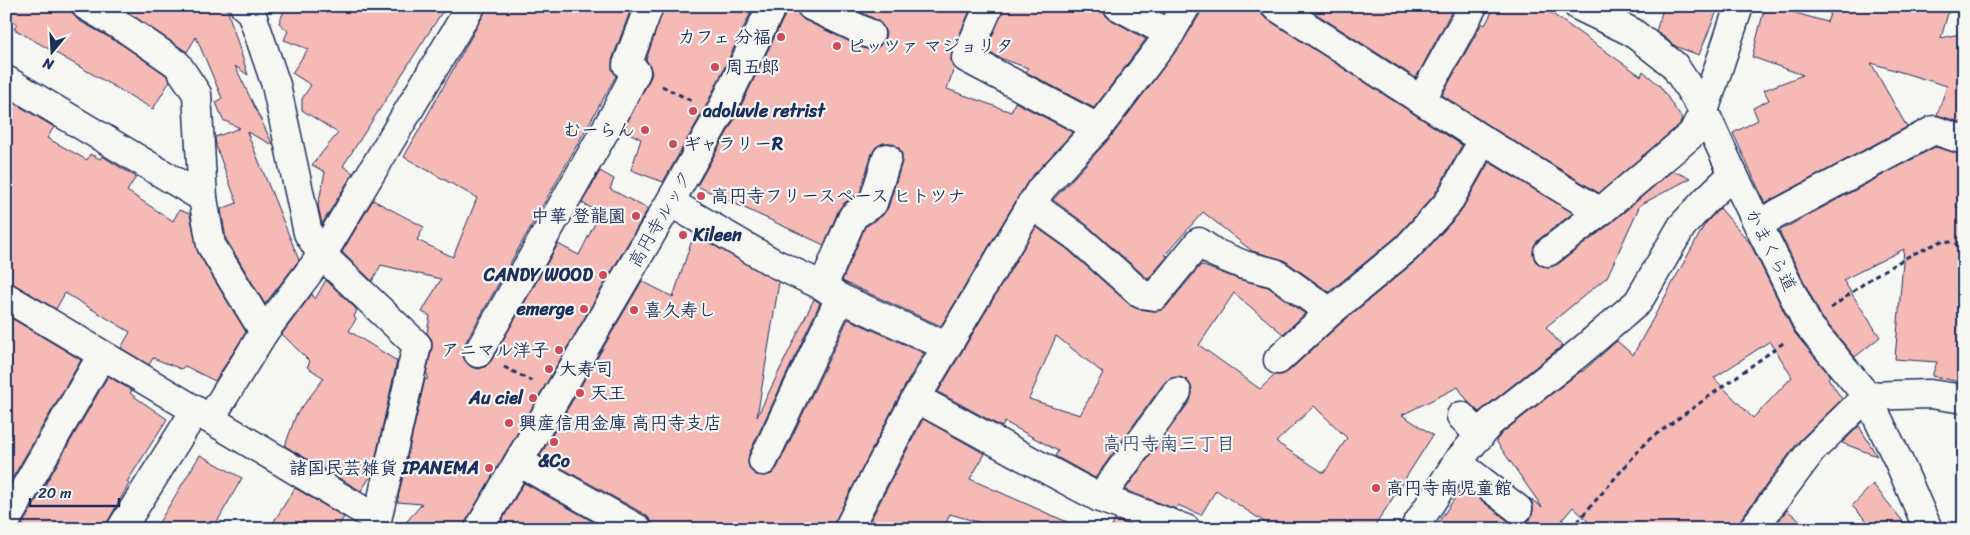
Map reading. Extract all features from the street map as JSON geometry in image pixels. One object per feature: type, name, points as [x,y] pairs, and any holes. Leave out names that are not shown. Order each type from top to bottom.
[{"type":"street","points":[[86,6],[129,31],[177,64],[197,94],[203,198],[211,245],[264,332]]},
{"type":"street","points":[[6,297],[202,415],[376,524],[417,345],[322,255],[308,233],[276,85],[251,12],[244,6]]},
{"type":"street","points":[[121,529],[202,415],[322,255],[471,6]]},
{"type":"street","points":[[478,353],[615,113],[636,72],[627,65],[649,6]]},
{"type":"street","name":"高円寺ルック","points":[[519,462],[719,116],[772,6]]},
{"type":"street","points":[[811,6],[870,34]]},
{"type":"street","points":[[989,6],[966,58],[1098,128]]},
{"type":"street","points":[[1118,6],[1170,34]]},
{"type":"street","points":[[848,529],[916,398],[1031,204],[1041,189],[1098,128],[1170,34],[1186,6]]},
{"type":"street","points":[[1275,6],[1303,14],[1483,140],[1600,212]]},
{"type":"street","points":[[1422,99],[1473,6]]},
{"type":"street","name":"かまくら道","points":[[1578,6],[1632,32],[1674,65],[1704,111],[1733,174],[1808,324],[1867,396],[1899,462],[1928,529]]},
{"type":"street","points":[[1548,252],[1600,212],[1692,134],[1704,111],[1739,6]]},
{"type":"street","points":[[6,80],[203,198]]},
{"type":"street","points":[[1758,224],[1934,130],[1964,140]]},
{"type":"street","points":[[1278,360],[1330,312],[1407,248],[1448,203],[1483,140]]},
{"type":"street","points":[[763,461],[832,292],[853,216],[873,204],[887,158]]},
{"type":"street","points":[[1414,529],[1457,462],[1492,422],[1580,352],[1638,302],[1682,226],[1733,174]]},
{"type":"street","points":[[670,202],[774,263],[946,346]]},
{"type":"street","points":[[1031,204],[1076,237],[1141,294],[1155,296],[1199,242],[1216,253],[1244,265],[1275,273],[1330,312]]},
{"type":"street","points":[[6,521],[102,355]]},
{"type":"street","points":[[1100,498],[1177,392]]},
{"type":"street","points":[[1753,529],[1812,450],[1867,396],[1930,394],[1964,399]]},
{"type":"street","points":[[916,398],[1100,498],[1186,529]]},
{"type":"street","points":[[1461,416],[1480,436]]},
{"type":"street","points":[[479,529],[519,462],[638,529]]},
{"type":"street","points":[[1457,462],[1518,509]]},
{"type":"path","points":[[636,72],[719,116]]},
{"type":"path","points":[[1571,529],[1647,441],[1874,276],[1944,240],[1964,247]]},
{"type":"building","points":[[6,6],[70,6],[78,20],[121,44],[166,75],[170,81],[153,109],[14,29],[17,24],[6,17]]},
{"type":"building","points":[[118,6],[226,6],[248,75],[235,66],[273,145],[247,132],[299,260],[265,304],[226,239],[221,209],[237,203],[216,146],[215,137],[240,128],[223,120],[216,102],[222,98],[196,37],[187,52]]},
{"type":"building","points":[[286,6],[446,6],[343,166],[353,173],[322,224],[318,205],[325,172],[312,165],[338,133],[302,110],[302,99],[311,85],[292,73],[308,49],[284,40],[288,31],[279,23]]},
{"type":"building","points":[[487,6],[632,6],[612,60],[612,69],[616,76],[464,345],[462,354],[465,361],[471,367],[479,369],[485,367],[491,361],[558,244],[579,255],[600,213],[582,203],[600,171],[614,179],[610,189],[648,209],[463,529],[400,529],[422,504],[397,502],[425,379],[427,380],[428,375],[426,374],[432,348],[432,340],[427,333],[430,316],[422,312],[441,279],[381,265],[372,281],[342,252],[373,200],[424,227],[417,240],[453,257],[477,198],[404,157]]},
{"type":"building","points":[[664,6],[754,6],[705,108],[663,182],[631,170],[641,139],[623,130],[652,73],[646,60]]},
{"type":"building","points":[[787,6],[796,6],[798,14],[804,20],[871,50],[878,47],[884,41],[886,33],[883,26],[877,20],[848,6],[972,6],[952,52],[951,60],[954,68],[947,89],[1011,112],[1015,102],[1073,132],[1028,181],[941,326],[842,281],[865,227],[882,216],[888,208],[902,162],[902,154],[899,148],[892,143],[883,143],[876,147],[872,153],[860,193],[844,203],[839,209],[824,245],[697,186],[733,122],[786,13]]},
{"type":"building","points":[[1004,6],[1102,6],[1104,14],[1110,19],[1146,39],[1094,108],[1026,72],[1028,68],[986,51]]},
{"type":"building","points":[[1151,6],[1168,6],[1164,13]]},
{"type":"building","points":[[1202,6],[1260,6],[1261,14],[1267,19],[1462,145],[1435,194],[1396,237],[1329,292],[1284,260],[1252,251],[1203,212],[1165,255],[1168,256],[1148,279],[1087,225],[1053,200],[1110,138],[1182,43],[1200,14]]},
{"type":"building","points":[[1304,6],[1453,6],[1454,7],[1416,78]]},
{"type":"building","points":[[1495,6],[1541,6],[1641,76],[1643,71],[1660,86],[1682,119],[1680,124],[1599,193],[1491,127],[1442,95],[1482,23],[1485,25]]},
{"type":"building","points":[[1664,6],[1719,6],[1699,55],[1677,47],[1656,31]]},
{"type":"building","points":[[1765,6],[1827,22],[1833,6],[1950,6],[1941,38],[1964,33],[1964,123],[1937,115],[1947,86],[1871,63],[1907,127],[1765,203],[1733,133],[1758,120],[1753,108],[1769,100],[1764,90],[1803,75],[1752,57]]},
{"type":"building","points":[[6,98],[54,127],[47,138],[87,160],[90,154],[100,159],[102,156],[136,177],[127,191],[173,221],[179,210],[190,214],[198,253],[246,332],[215,381],[185,366],[181,369],[153,358],[149,365],[121,348],[130,332],[65,293],[56,309],[6,281]]},
{"type":"building","points":[[1935,147],[1964,155],[1964,181],[1956,207],[1964,209],[1964,383],[1932,376],[1937,362],[1895,359],[1904,249],[1843,280],[1880,337],[1855,357],[1821,316],[1779,231]]},
{"type":"building","points":[[1489,162],[1573,213],[1538,240],[1534,246],[1533,254],[1535,261],[1542,266],[1550,267],[1558,264],[1610,224],[1672,171],[1691,178],[1640,205],[1607,277],[1546,327],[1562,346],[1479,412],[1469,403],[1458,387],[1402,415],[1433,435],[1373,529],[1275,529],[1216,490],[1201,515],[1178,505],[1176,509],[1125,490],[1190,401],[1192,394],[1191,386],[1187,380],[1179,377],[1171,378],[1164,383],[1095,478],[1055,456],[1058,451],[1005,422],[1002,427],[938,392],[1036,227],[1067,249],[1131,306],[1138,309],[1153,311],[1161,310],[1167,306],[1201,265],[1238,279],[1268,287],[1305,314],[1283,334],[1234,293],[1199,345],[1260,389],[1275,375],[1282,375],[1289,371],[1340,324],[1418,259],[1460,213]],"holes":[[[1056,336],[1103,373],[1080,415],[1029,399]],[[1314,406],[1347,438],[1324,473],[1276,442]]]},
{"type":"building","points":[[1720,208],[1750,243],[1794,332],[1830,376],[1828,378],[1842,399],[1799,441],[1740,520],[1738,529],[1596,529],[1573,507],[1562,520],[1576,529],[1434,529],[1463,486],[1508,521],[1515,524],[1523,524],[1531,518],[1533,504],[1529,498],[1542,507],[1496,441],[1502,433],[1582,372],[1617,341],[1633,355],[1705,224]],"holes":[[[1770,341],[1792,377],[1753,418],[1714,378]]]},
{"type":"building","points":[[694,234],[779,282],[757,417],[814,299],[820,303],[749,454],[748,463],[750,470],[756,475],[765,476],[772,474],[777,468],[848,319],[924,353],[902,391],[831,529],[654,529],[646,515],[540,456],[642,281],[673,297]]},
{"type":"building","points":[[326,280],[357,310],[354,317],[356,319],[349,331],[397,361],[372,474],[361,491],[285,446],[296,415],[324,378],[307,367],[310,362],[282,334],[312,294],[315,299]]},
{"type":"building","points":[[6,315],[81,360],[6,489]]},
{"type":"building","points":[[108,376],[132,391],[130,393],[167,419],[127,482],[129,484],[105,529],[28,529],[22,525]]},
{"type":"building","points":[[923,419],[985,454],[970,479],[1083,529],[1002,529],[950,514],[943,529],[880,529],[869,523]]},
{"type":"building","points":[[1859,426],[1877,456],[1842,443]]},
{"type":"building","points":[[200,455],[242,478],[213,529],[155,529]]},
{"type":"building","points":[[524,483],[606,529],[497,529]]},
{"type":"building","points":[[1873,484],[1909,529],[1875,529],[1852,506]]},
{"type":"building","points":[[295,488],[344,517],[337,529],[269,529]]},
{"type":"building","points":[[1787,510],[1809,529],[1773,529]]},
{"type":"building","points":[[1115,520],[1139,529],[1111,529]]},
{"type":"place","name":"カフェ 分福","points":[[781,37]]},
{"type":"place","name":"ピッツァ マジョリタ","points":[[837,46]]},
{"type":"place","name":"周五郎","points":[[715,67]]},
{"type":"place","name":"adoluvle retrist","points":[[693,111]]},
{"type":"place","name":"むーらん","points":[[645,130]]},
{"type":"place","name":"ギャラリーR","points":[[673,144]]},
{"type":"place","name":"高円寺フリースペース ヒトツナ","points":[[701,196]]},
{"type":"place","name":"中華 登龍園","points":[[636,216]]},
{"type":"place","name":"Kileen","points":[[683,235]]},
{"type":"place","name":"CANDY WOOD","points":[[603,275]]},
{"type":"place","name":"emerge","points":[[584,309]]},
{"type":"place","name":"喜久寿し","points":[[634,310]]},
{"type":"place","name":"アニマル洋子","points":[[559,350]]},
{"type":"place","name":"大寿司","points":[[549,369]]},
{"type":"place","name":"天王","points":[[580,393]]},
{"type":"place","name":"Au ciel","points":[[533,398]]},
{"type":"place","name":"興産信用金庫 高円寺支店","points":[[509,423]]},
{"type":"place","name":"&Co","points":[[554,442]]},
{"type":"place","name":"諸国民芸雑貨 IPANEMA","points":[[489,468]]},
{"type":"place","name":"高円寺南児童館","points":[[1376,488]]},
{"type":"district","name":"高円寺南三丁目","points":[[1169,443]]}]
